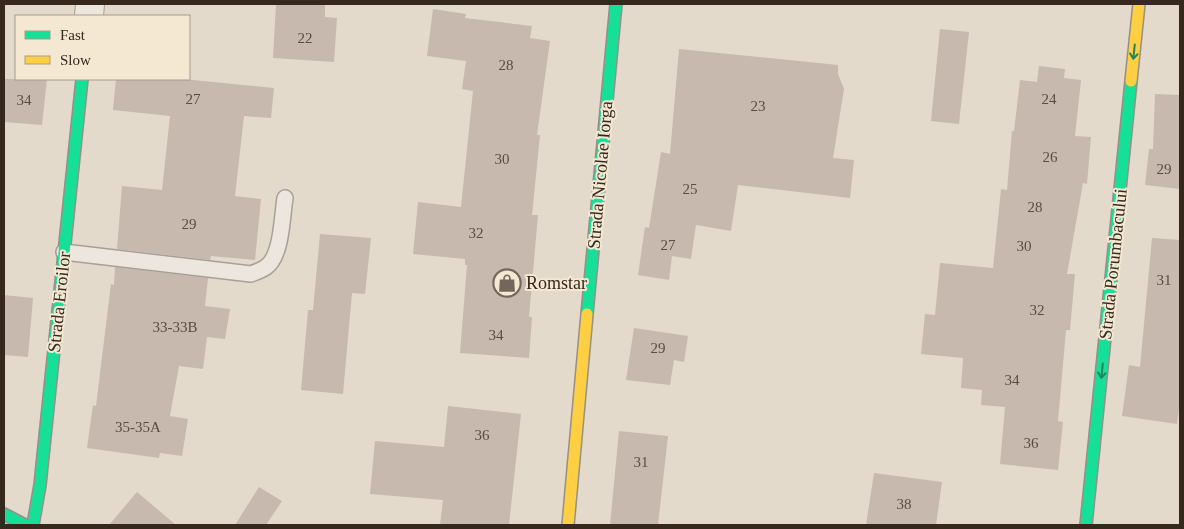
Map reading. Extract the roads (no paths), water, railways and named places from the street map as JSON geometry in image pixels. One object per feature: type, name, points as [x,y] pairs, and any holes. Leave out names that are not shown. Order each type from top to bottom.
[{"type":"street","name":"Strada Nicolae Iorga","points":[[568,525],[616,4]]},
{"type":"street","name":"Strada Porumbacului","points":[[1086,525],[1139,4]]},
{"type":"street","name":"Strada Eroilor","points":[[33,525],[40,485],[82,80]]},
{"type":"street","points":[[4,514],[25,525]]},
{"type":"lane","points":[[64,252],[251,274],[267,266],[274,257],[285,198]]},
{"type":"place","name":"Romstar","points":[[507,283]]}]
